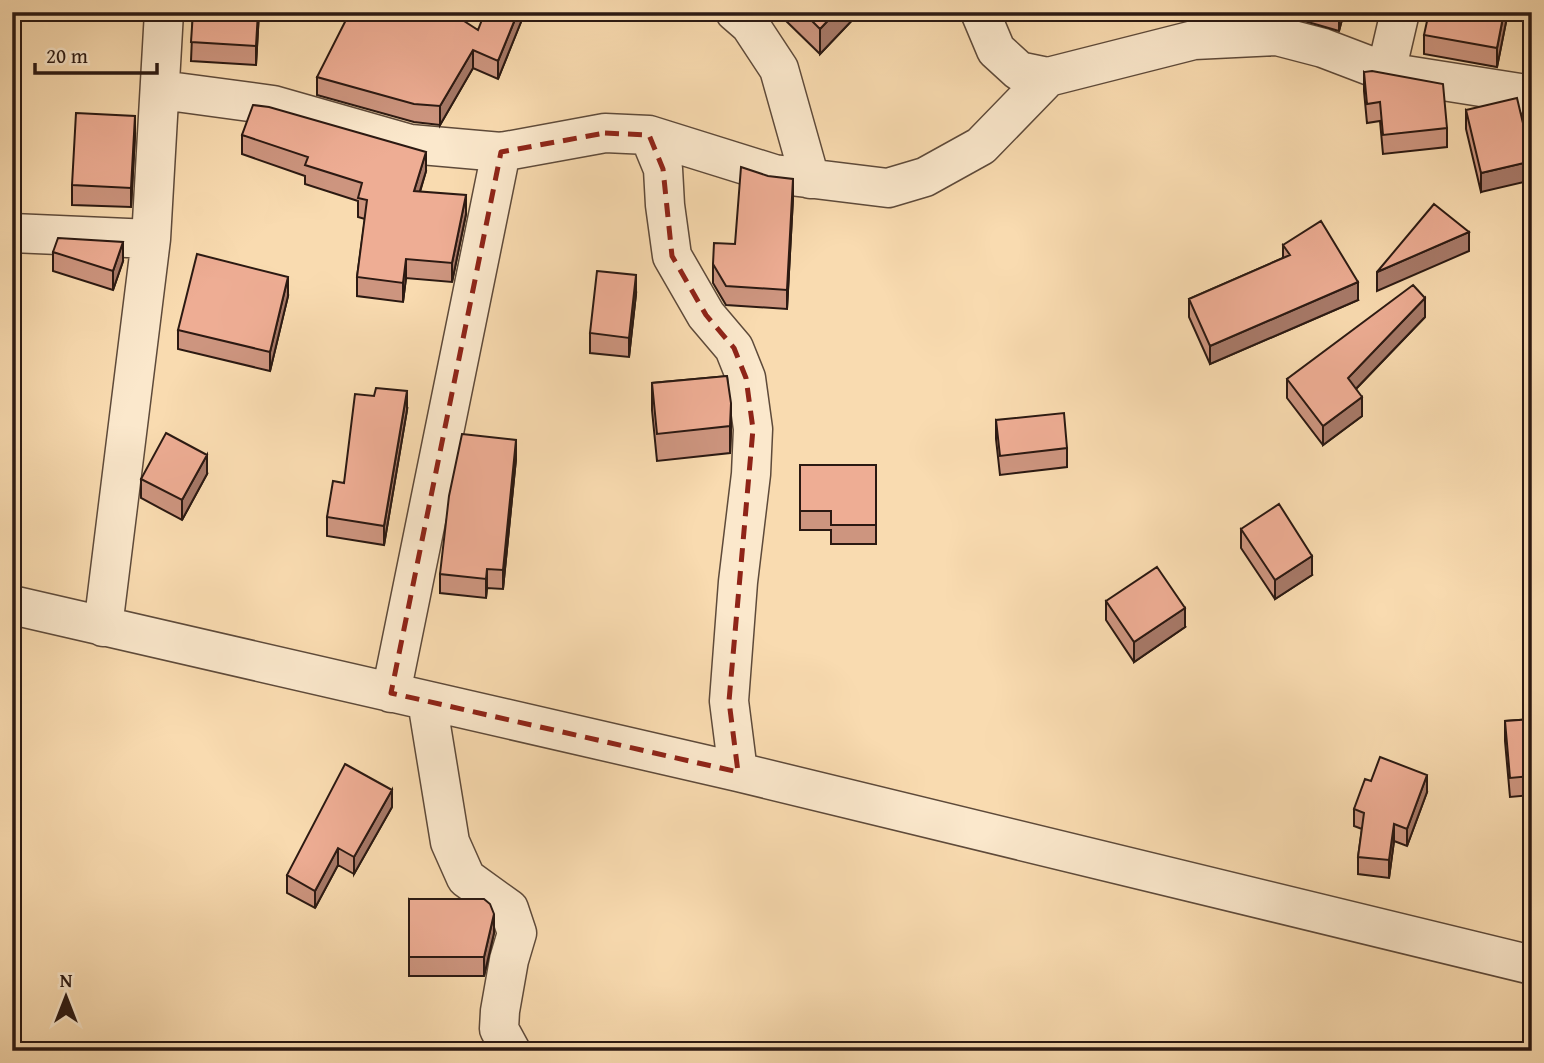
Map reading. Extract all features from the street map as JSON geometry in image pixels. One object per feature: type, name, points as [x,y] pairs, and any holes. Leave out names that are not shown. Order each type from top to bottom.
[{"type":"street","points":[[103,627],[151,239],[164,12]]},
{"type":"street","points":[[735,12],[750,25],[779,69],[810,179]]},
{"type":"street","points":[[980,12],[996,50],[1018,71],[1048,77],[1194,40],[1277,36],[1322,48],[1386,72],[1532,95]]},
{"type":"street","points":[[1386,72],[1400,12]]},
{"type":"street","points":[[161,90],[273,105],[410,144],[501,152],[605,133],[649,135],[774,174],[888,188],[925,177],[981,146],[1048,77]]},
{"type":"street","points":[[649,135],[663,169],[672,256],[706,315],[734,348],[746,377],[753,429],[751,474],[738,582],[729,701],[738,772]]},
{"type":"street","points":[[501,152],[409,697],[450,842],[466,878],[509,909],[517,933],[509,960],[499,1028],[511,1051]]},
{"type":"street","points":[[12,233],[151,239]]},
{"type":"street","points":[[12,605],[738,772],[1532,965]]},
{"type":"highlighted area","points":[[605,133],[649,135],[663,169],[672,256],[706,315],[734,348],[746,378],[753,429],[729,701],[738,772],[391,693],[501,152]]},
{"type":"building","points":[[193,12],[258,12],[256,46],[191,42]]},
{"type":"building","points":[[350,12],[450,12],[478,30],[485,12],[518,12],[498,61],[473,50],[440,106],[414,104],[317,77]]},
{"type":"building","points":[[803,12],[836,12],[820,29]]},
{"type":"building","points":[[1429,12],[1504,12],[1497,48],[1424,35]]},
{"type":"building","points":[[1372,71],[1443,84],[1447,128],[1383,135],[1380,102],[1367,104],[1364,72]]},
{"type":"building","points":[[1517,98],[1532,161],[1481,173],[1466,110]]},
{"type":"building","points":[[253,105],[269,107],[426,152],[414,191],[466,195],[452,263],[406,259],[403,283],[357,277],[367,200],[358,198],[362,183],[305,165],[308,157],[242,135]]},
{"type":"building","points":[[76,113],[135,116],[131,188],[72,185]]},
{"type":"building","points":[[741,167],[768,176],[793,179],[787,290],[726,286],[713,264],[714,243],[735,244]]},
{"type":"building","points":[[1434,204],[1469,232],[1377,272]]},
{"type":"building","points":[[1321,221],[1358,282],[1210,346],[1189,299],[1290,255],[1283,245]]},
{"type":"building","points":[[58,238],[123,242],[113,271],[53,252]]},
{"type":"building","points":[[197,254],[288,277],[270,352],[178,330]]},
{"type":"building","points":[[597,271],[636,275],[629,338],[590,333]]},
{"type":"building","points":[[1413,285],[1425,298],[1348,378],[1362,397],[1323,426],[1287,379]]},
{"type":"building","points":[[727,376],[731,403],[730,426],[657,434],[652,383]]},
{"type":"building","points":[[376,388],[407,391],[384,526],[327,517],[333,481],[344,483],[355,394],[374,396]]},
{"type":"building","points":[[1064,413],[1067,448],[1000,456],[996,420]]},
{"type":"building","points":[[166,433],[207,455],[182,500],[141,479]]},
{"type":"building","points":[[462,434],[516,440],[503,570],[487,569],[486,579],[440,574],[449,496]]},
{"type":"building","points":[[800,465],[876,465],[876,525],[831,525],[831,511],[800,511]]},
{"type":"building","points":[[1279,504],[1312,556],[1275,580],[1241,529]]},
{"type":"building","points":[[1157,567],[1185,608],[1134,642],[1106,601]]},
{"type":"building","points":[[1532,719],[1532,776],[1510,778],[1505,721]]},
{"type":"building","points":[[1380,757],[1427,775],[1407,829],[1394,824],[1389,860],[1358,857],[1364,813],[1354,809],[1365,779],[1371,781]]},
{"type":"building","points":[[345,764],[392,790],[354,857],[338,848],[315,891],[287,875]]},
{"type":"building","points":[[409,899],[484,899],[490,904],[494,914],[484,957],[409,957]]},
{"type":"building","points":[[119,1045],[162,1051],[118,1051]]}]
